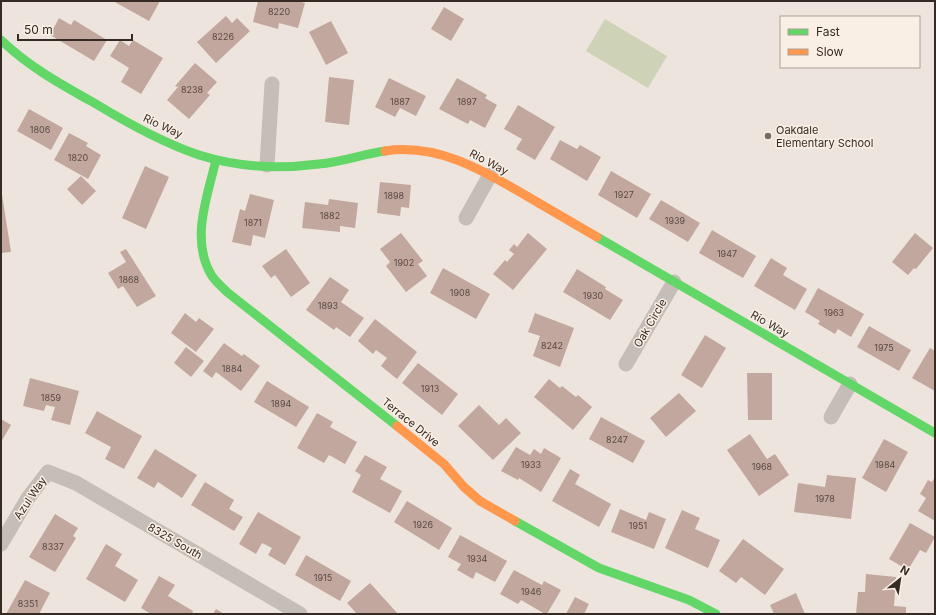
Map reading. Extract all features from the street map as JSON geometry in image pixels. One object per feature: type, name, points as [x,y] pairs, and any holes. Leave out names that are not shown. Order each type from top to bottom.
[{"type":"street","name":"Rio Way","points":[[1,40],[27,64],[129,124],[162,140],[216,160],[267,165],[310,165],[379,152],[410,149],[440,153],[463,161],[490,175],[935,433]]},
{"type":"street","points":[[267,165],[272,84]]},
{"type":"street","name":"Terrace Drive","points":[[216,160],[200,236],[203,257],[212,277],[227,292],[423,446],[444,464],[464,487],[480,501],[599,568],[689,600],[716,614]]},
{"type":"street","points":[[466,218],[490,175]]},
{"type":"street","name":"Oak Circle","points":[[626,364],[674,282]]},
{"type":"street","points":[[831,417],[850,384]]},
{"type":"street","name":"Azul Way","points":[[1,544],[28,498],[48,472]]},
{"type":"street","name":"8325 South","points":[[48,472],[76,483],[300,614]]},
{"type":"green space","points":[[605,19],[667,56],[648,88],[586,51]]},
{"type":"building","points":[[113,1],[160,1],[149,21]]},
{"type":"building","points":[[258,1],[298,1],[305,3],[298,28],[279,23],[278,29],[253,22]]},
{"type":"building","points":[[444,7],[464,19],[451,41],[431,29]]},
{"type":"building","points":[[226,16],[232,23],[237,18],[250,31],[216,63],[197,42]]},
{"type":"building","points":[[59,18],[71,25],[74,20],[107,40],[94,61],[50,35]]},
{"type":"building","points":[[331,21],[348,53],[326,65],[309,32]]},
{"type":"building","points":[[120,40],[129,46],[133,40],[163,58],[141,94],[121,82],[129,68],[110,56]]},
{"type":"building","points":[[195,63],[217,82],[207,93],[210,95],[189,119],[167,100],[178,87],[175,86]]},
{"type":"building","points":[[329,77],[354,80],[349,125],[325,122]]},
{"type":"building","points":[[389,78],[426,96],[416,116],[400,108],[395,117],[375,107]]},
{"type":"building","points":[[457,78],[487,95],[485,98],[497,105],[485,128],[470,120],[468,124],[439,109]]},
{"type":"building","points":[[518,105],[555,127],[535,160],[516,149],[522,139],[504,129]]},
{"type":"building","points":[[29,109],[63,128],[51,150],[17,131]]},
{"type":"building","points":[[69,133],[88,143],[86,146],[101,155],[88,179],[54,160]]},
{"type":"building","points":[[560,140],[577,149],[580,145],[601,157],[587,181],[550,159]]},
{"type":"building","points":[[145,166],[169,177],[146,229],[122,218]]},
{"type":"building","points":[[611,171],[651,194],[637,218],[598,195]]},
{"type":"building","points":[[81,176],[96,191],[82,205],[67,189]]},
{"type":"building","points":[[380,182],[411,185],[409,208],[401,207],[400,216],[377,213]]},
{"type":"building","points":[[1,188],[11,252],[1,253]]},
{"type":"building","points":[[250,194],[274,200],[265,238],[253,235],[251,246],[232,242],[240,209],[245,211]]},
{"type":"building","points":[[329,199],[358,203],[355,228],[340,226],[340,232],[302,228],[305,202],[328,205]]},
{"type":"building","points":[[661,200],[700,223],[688,242],[649,219]]},
{"type":"building","points":[[712,230],[756,256],[743,278],[699,253]]},
{"type":"building","points":[[401,233],[423,261],[418,264],[427,276],[406,292],[386,266],[390,262],[380,249]]},
{"type":"building","points":[[528,233],[547,249],[513,290],[493,274],[505,260],[507,262],[514,254],[509,250],[514,244],[517,247]]},
{"type":"building","points":[[915,233],[933,248],[916,269],[914,268],[908,275],[892,262]]},
{"type":"building","points":[[126,249],[156,296],[137,307],[123,286],[118,289],[108,273],[126,262],[120,252]]},
{"type":"building","points":[[286,249],[310,283],[291,297],[275,275],[271,278],[262,266]]},
{"type":"building","points":[[771,258],[787,268],[783,275],[807,289],[795,310],[754,286]]},
{"type":"building","points":[[443,268],[490,294],[476,319],[430,293]]},
{"type":"building","points":[[577,269],[606,287],[605,289],[623,300],[610,320],[563,292]]},
{"type":"building","points":[[330,277],[349,290],[341,302],[364,318],[350,337],[336,327],[334,330],[306,310]]},
{"type":"building","points":[[818,288],[864,314],[851,337],[838,329],[835,334],[818,324],[820,321],[805,312]]},
{"type":"building","points":[[185,313],[196,322],[199,318],[214,329],[196,352],[171,333]]},
{"type":"building","points":[[535,313],[574,328],[560,367],[533,356],[540,336],[528,332]]},
{"type":"building","points":[[375,319],[417,352],[397,379],[381,366],[387,358],[376,350],[373,354],[358,341]]},
{"type":"building","points":[[869,326],[911,350],[899,371],[857,347]]},
{"type":"building","points":[[705,335],[726,348],[702,388],[681,375]]},
{"type":"building","points":[[224,343],[242,356],[244,354],[260,366],[241,391],[216,372],[212,378],[203,371]]},
{"type":"building","points":[[186,347],[204,361],[191,377],[174,363]]},
{"type":"building","points":[[930,348],[935,351],[935,391],[912,378]]},
{"type":"building","points":[[418,363],[458,394],[442,415],[402,383]]},
{"type":"building","points":[[747,373],[772,373],[772,420],[748,420]]},
{"type":"building","points":[[30,378],[79,391],[70,425],[51,420],[55,407],[46,405],[44,411],[23,406]]},
{"type":"building","points":[[549,379],[560,388],[562,386],[576,397],[578,395],[592,407],[573,430],[534,397]]},
{"type":"building","points":[[267,381],[309,407],[296,427],[254,402]]},
{"type":"building","points":[[679,393],[696,411],[666,437],[650,418]]},
{"type":"building","points":[[479,405],[499,425],[506,418],[521,433],[493,460],[458,426]]},
{"type":"building","points":[[97,411],[142,436],[124,469],[105,459],[111,447],[85,433]]},
{"type":"building","points":[[317,413],[333,422],[330,427],[357,442],[345,464],[329,455],[324,463],[297,448]]},
{"type":"building","points":[[601,417],[645,441],[633,463],[589,439]]},
{"type":"building","points":[[1,419],[11,425],[1,442]]},
{"type":"building","points":[[750,434],[767,459],[775,454],[789,475],[759,496],[727,450]]},
{"type":"building","points":[[884,439],[908,452],[886,492],[862,478]]},
{"type":"building","points":[[516,447],[530,455],[534,449],[541,454],[544,448],[561,458],[541,492],[519,478],[518,480],[501,471]]},
{"type":"building","points":[[155,449],[197,475],[182,498],[158,482],[154,488],[137,478]]},
{"type":"building","points":[[365,455],[387,467],[380,479],[402,491],[390,513],[352,492],[361,475],[355,471]]},
{"type":"building","points":[[570,469],[580,475],[575,484],[611,504],[599,527],[552,501]]},
{"type":"building","points":[[827,475],[856,478],[851,519],[794,512],[798,483],[825,487]]},
{"type":"building","points":[[935,477],[935,521],[918,511],[926,498],[920,494],[928,480],[932,482]]},
{"type":"building","points":[[205,482],[234,500],[229,509],[243,517],[234,531],[191,505]]},
{"type":"building","points":[[407,501],[452,528],[439,550],[394,522]]},
{"type":"building","points":[[620,509],[646,520],[649,512],[666,519],[654,549],[611,532]]},
{"type":"building","points":[[682,510],[700,518],[695,529],[720,540],[708,568],[665,548]]},
{"type":"building","points":[[258,512],[301,537],[285,565],[268,555],[272,548],[262,543],[256,554],[239,544]]},
{"type":"building","points":[[55,514],[78,528],[73,536],[76,538],[55,572],[29,557]]},
{"type":"building","points":[[910,523],[935,537],[926,553],[920,550],[908,570],[889,559]]},
{"type":"building","points":[[460,535],[507,561],[495,582],[476,572],[473,579],[457,570],[461,564],[448,557]]},
{"type":"building","points":[[743,539],[784,569],[765,595],[741,577],[736,583],[719,571]]},
{"type":"building","points":[[106,544],[122,554],[115,566],[138,580],[125,602],[86,579]]},
{"type":"building","points":[[306,555],[351,581],[340,601],[295,575]]},
{"type":"building","points":[[514,570],[542,585],[544,581],[561,590],[547,614],[521,600],[518,604],[500,594]]},
{"type":"building","points":[[866,574],[896,577],[894,606],[906,607],[906,614],[856,614],[858,592],[865,592]]},
{"type":"building","points":[[159,576],[175,585],[168,596],[193,611],[192,614],[151,614],[141,608]]},
{"type":"building","points":[[25,580],[50,593],[39,614],[6,614]]},
{"type":"building","points":[[370,583],[398,614],[357,614],[347,603]]},
{"type":"building","points":[[796,593],[805,614],[774,614],[770,605]]},
{"type":"building","points":[[575,597],[589,604],[584,614],[566,614]]},
{"type":"building","points":[[216,609],[224,614],[213,614]]},
{"type":"traffic: fast","points":[[1,40],[34,67],[71,90],[146,132],[172,145],[199,155],[228,162],[274,167],[304,166],[328,163],[385,151]]},
{"type":"traffic: fast","points":[[216,160],[205,204],[201,234],[205,262],[212,276],[227,292],[397,426]]},
{"type":"traffic: fast","points":[[597,237],[935,433]]},
{"type":"traffic: fast","points":[[515,521],[599,568],[689,600],[716,614]]},
{"type":"traffic: slow","points":[[385,151],[423,151],[441,155],[476,168],[597,237]]},
{"type":"traffic: slow","points":[[397,426],[444,464],[464,487],[480,501],[515,521]]},
{"type":"place","name":"Oakdale Elementary School","points":[[768,136]]}]
